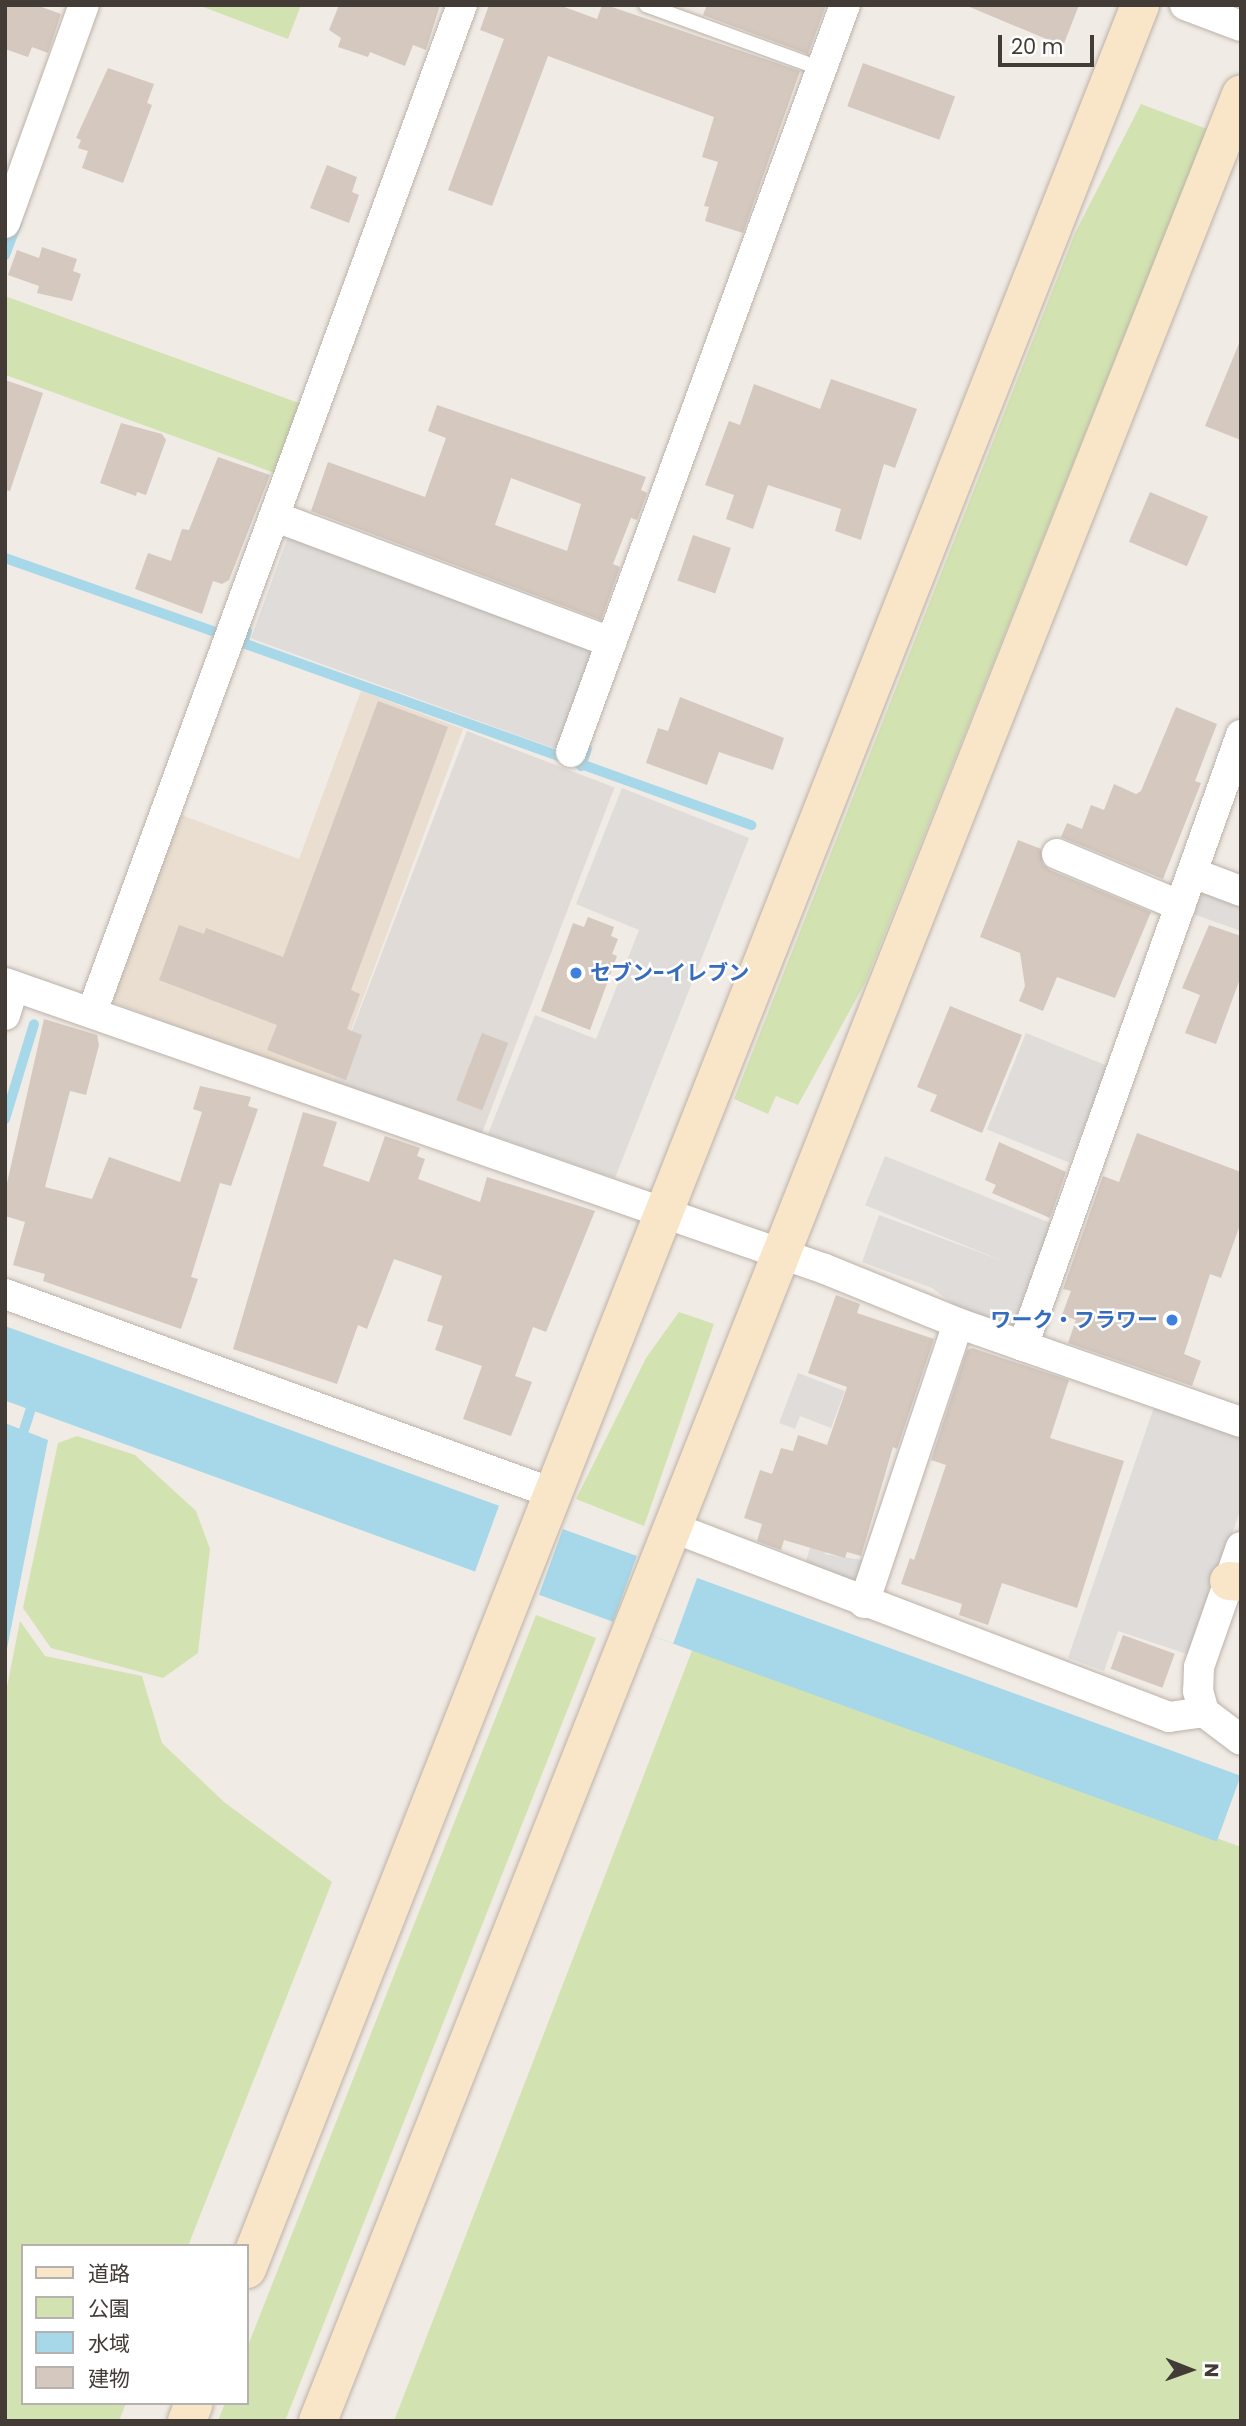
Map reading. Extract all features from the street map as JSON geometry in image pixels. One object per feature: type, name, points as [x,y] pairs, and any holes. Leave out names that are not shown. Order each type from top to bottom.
[{"type":"street","points":[[5,223],[84,5]]},
{"type":"street","points":[[92,1012],[462,5]]},
{"type":"street","points":[[570,752],[845,5]]},
{"type":"street","points":[[248,2266],[1140,5]]},
{"type":"street","points":[[1185,5],[1241,26]]},
{"type":"street","points":[[318,2421],[669,1539],[778,1253],[1241,94]]},
{"type":"street","points":[[276,517],[611,642]]},
{"type":"street","points":[[1023,1346],[1241,735]]},
{"type":"street","points":[[1057,854],[1181,906]]},
{"type":"street","points":[[1193,873],[1241,891]]},
{"type":"street","points":[[5,1015],[10,985],[664,1216],[892,1293],[958,1323],[1241,1422]]},
{"type":"street","points":[[5,1294],[549,1500]]},
{"type":"street","points":[[864,1603],[958,1323]]},
{"type":"street","points":[[669,1539],[864,1603],[1169,1717],[1204,1712]]},
{"type":"street","points":[[1237,1570],[1199,1667],[1198,1691],[1204,1712],[1241,1740]]},
{"type":"lane","points":[[646,5],[822,69]]},
{"type":"shaded area","points":[[289,534],[595,645],[557,750],[251,638]]},
{"type":"shaded area","points":[[361,691],[463,729],[331,1084],[115,1003],[109,992],[176,813],[299,859]]},
{"type":"shaded area","points":[[467,731],[615,788],[480,1139],[332,1082]]},
{"type":"shaded area","points":[[622,788],[749,838],[615,1178],[488,1134],[535,1015],[596,1039],[639,930],[576,904]]},
{"type":"shaded area","points":[[1204,886],[1241,899],[1241,931],[1193,914]]},
{"type":"shaded area","points":[[1026,1033],[1109,1066],[1070,1163],[987,1129]]},
{"type":"shaded area","points":[[885,1156],[1052,1223],[1032,1273],[865,1205]]},
{"type":"shaded area","points":[[879,1215],[1033,1272],[1012,1329],[961,1310],[932,1288],[862,1262]]},
{"type":"shaded area","points":[[798,1373],[845,1391],[831,1428],[800,1416],[795,1429],[779,1423]]},
{"type":"shaded area","points":[[1154,1407],[1241,1437],[1241,1508],[1190,1655],[1118,1631],[1104,1671],[1068,1658]]},
{"type":"shaded area","points":[[812,1542],[827,1547],[825,1554],[868,1561],[861,1583],[805,1564]]},
{"type":"green space","points":[[198,5],[301,5],[288,39]]},
{"type":"green space","points":[[1141,104],[1207,129],[865,983],[798,1105],[776,1096],[768,1114],[734,1099],[1075,233]]},
{"type":"green space","points":[[5,296],[300,403],[275,473],[5,375]]},
{"type":"green space","points":[[679,1312],[714,1324],[644,1526],[576,1499],[646,1358]]},
{"type":"green space","points":[[77,1436],[135,1455],[196,1511],[210,1549],[198,1653],[163,1678],[51,1648],[23,1608],[58,1443]]},
{"type":"green space","points":[[536,1615],[596,1638],[285,2421],[218,2421],[224,2405],[248,2405],[248,2345]]},
{"type":"green space","points":[[20,1621],[45,1656],[142,1676],[162,1743],[224,1802],[332,1882],[189,2244],[21,2244],[21,2405],[125,2405],[119,2421],[5,2421],[5,1697]]},
{"type":"green space","points":[[693,1648],[1241,1847],[1241,2421],[394,2421]]},
{"type":"water","points":[[5,1326],[1241,1776],[1217,1842],[5,1400]]},
{"type":"water","points":[[5,1423],[48,1440],[5,1659]]},
{"type":"pier","points":[[500,1503],[564,1526],[539,1596],[475,1573]]},
{"type":"pier","points":[[638,1553],[698,1575],[673,1643],[613,1622]]},
{"type":"building","points":[[5,5],[36,5],[61,14],[48,53],[32,47],[28,57],[5,49]]},
{"type":"building","points":[[339,5],[440,5],[426,50],[413,45],[405,66],[370,52],[368,57],[338,47],[341,38],[329,30]]},
{"type":"building","points":[[489,5],[559,5],[597,19],[602,5],[606,5],[800,71],[743,233],[705,221],[709,207],[704,206],[718,162],[702,157],[714,117],[548,56],[492,206],[448,190],[504,39],[480,30]]},
{"type":"building","points":[[707,5],[826,5],[808,54],[703,15]]},
{"type":"building","points":[[965,5],[1079,5],[1063,46]]},
{"type":"building","points":[[863,63],[955,97],[939,140],[847,106]]},
{"type":"building","points":[[108,68],[154,84],[147,103],[152,105],[123,183],[82,168],[88,151],[78,148],[81,140],[76,138]]},
{"type":"building","points":[[327,165],[357,177],[352,192],[359,195],[349,223],[310,208]]},
{"type":"building","points":[[42,247],[77,259],[73,271],[81,274],[72,301],[37,293],[39,286],[8,275],[17,250],[39,258]]},
{"type":"building","points":[[1241,341],[1241,440],[1205,426]]},
{"type":"building","points":[[831,379],[917,409],[895,468],[884,464],[861,540],[835,531],[841,509],[768,485],[753,529],[726,519],[734,495],[705,485],[729,421],[740,425],[754,384],[820,409]]},
{"type":"building","points":[[5,380],[43,393],[10,491],[5,490]]},
{"type":"building","points":[[437,405],[646,477],[641,490],[647,493],[637,520],[631,518],[613,564],[620,567],[601,620],[311,511],[328,462],[425,497],[446,438],[428,431]],"holes":[[[511,478],[581,504],[567,551],[495,525]]]},
{"type":"building","points":[[121,423],[162,434],[166,440],[146,495],[137,492],[136,496],[100,483]]},
{"type":"building","points":[[218,457],[270,475],[229,580],[222,584],[213,581],[202,614],[135,589],[148,553],[171,561],[182,529],[189,530]]},
{"type":"building","points":[[1150,492],[1208,517],[1187,566],[1129,542]]},
{"type":"building","points":[[693,535],[731,548],[715,593],[677,580]]},
{"type":"building","points":[[680,697],[784,738],[773,770],[719,752],[707,785],[646,763],[658,728],[668,731]]},
{"type":"building","points":[[378,701],[448,727],[351,990],[360,994],[347,1029],[362,1035],[346,1080],[267,1050],[277,1025],[159,980],[179,925],[204,934],[206,928],[283,957]]},
{"type":"building","points":[[1176,707],[1217,724],[1195,781],[1201,783],[1163,879],[1061,837],[1067,823],[1082,829],[1091,805],[1104,810],[1114,784],[1136,794],[1141,791]]},
{"type":"building","points":[[1018,840],[1041,849],[1043,864],[1050,870],[1151,912],[1115,998],[1057,977],[1043,1011],[1019,1001],[1025,986],[1020,953],[980,937]]},
{"type":"building","points":[[588,917],[614,927],[611,936],[618,939],[612,954],[617,956],[590,1030],[541,1011],[573,923],[584,927]]},
{"type":"building","points":[[1209,925],[1241,936],[1241,976],[1216,1044],[1185,1033],[1200,995],[1182,988]]},
{"type":"building","points":[[950,1006],[1022,1035],[982,1133],[930,1111],[937,1095],[917,1087]]},
{"type":"building","points":[[44,1019],[97,1035],[99,1045],[86,1095],[70,1091],[45,1187],[92,1199],[109,1157],[180,1182],[202,1112],[193,1109],[200,1086],[251,1097],[248,1106],[258,1109],[231,1186],[220,1183],[191,1277],[198,1279],[181,1329],[43,1281],[45,1274],[13,1265],[25,1222],[5,1216],[5,1192]]},
{"type":"building","points":[[482,1033],[508,1043],[482,1110],[456,1100]]},
{"type":"building","points":[[303,1112],[337,1122],[323,1166],[369,1182],[385,1136],[420,1148],[417,1156],[425,1159],[418,1179],[480,1202],[487,1177],[595,1211],[546,1332],[533,1327],[515,1376],[532,1382],[511,1436],[463,1419],[482,1366],[435,1350],[443,1326],[427,1321],[442,1276],[394,1259],[367,1329],[358,1325],[337,1384],[233,1349]]},
{"type":"building","points":[[1137,1133],[1241,1172],[1241,1222],[1221,1278],[1210,1274],[1184,1354],[1201,1361],[1192,1386],[1068,1343],[1076,1320],[1062,1315],[1071,1291],[1063,1289],[1103,1176],[1119,1182]]},
{"type":"building","points":[[999,1142],[1066,1172],[1050,1218],[992,1193],[996,1185],[985,1180]]},
{"type":"building","points":[[836,1295],[860,1304],[857,1313],[934,1339],[897,1449],[893,1447],[861,1556],[847,1552],[845,1558],[784,1540],[781,1550],[757,1541],[762,1524],[744,1518],[760,1470],[772,1474],[781,1448],[793,1451],[798,1435],[827,1445],[847,1387],[808,1373]]},
{"type":"building","points":[[972,1348],[1069,1380],[1050,1438],[1124,1461],[1077,1608],[1002,1583],[988,1625],[959,1615],[962,1604],[901,1584],[910,1558],[914,1560],[946,1465],[931,1460],[967,1350]]},
{"type":"building","points":[[1123,1635],[1175,1654],[1162,1688],[1111,1669]]},
{"type":"waterway","points":[[5,255],[17,223]]},
{"type":"waterway","points":[[5,558],[218,633]]},
{"type":"waterway","points":[[247,631],[243,643],[751,825]]},
{"type":"waterway","points":[[581,766],[587,749]]},
{"type":"waterway","points":[[5,1119],[34,1024]]},
{"type":"waterway","points":[[24,1430],[36,1393]]},
{"type":"place","name":"セブン-イレブン","points":[[576,973]]},
{"type":"place","name":"ワーク・フラワー","points":[[1172,1320]]}]
